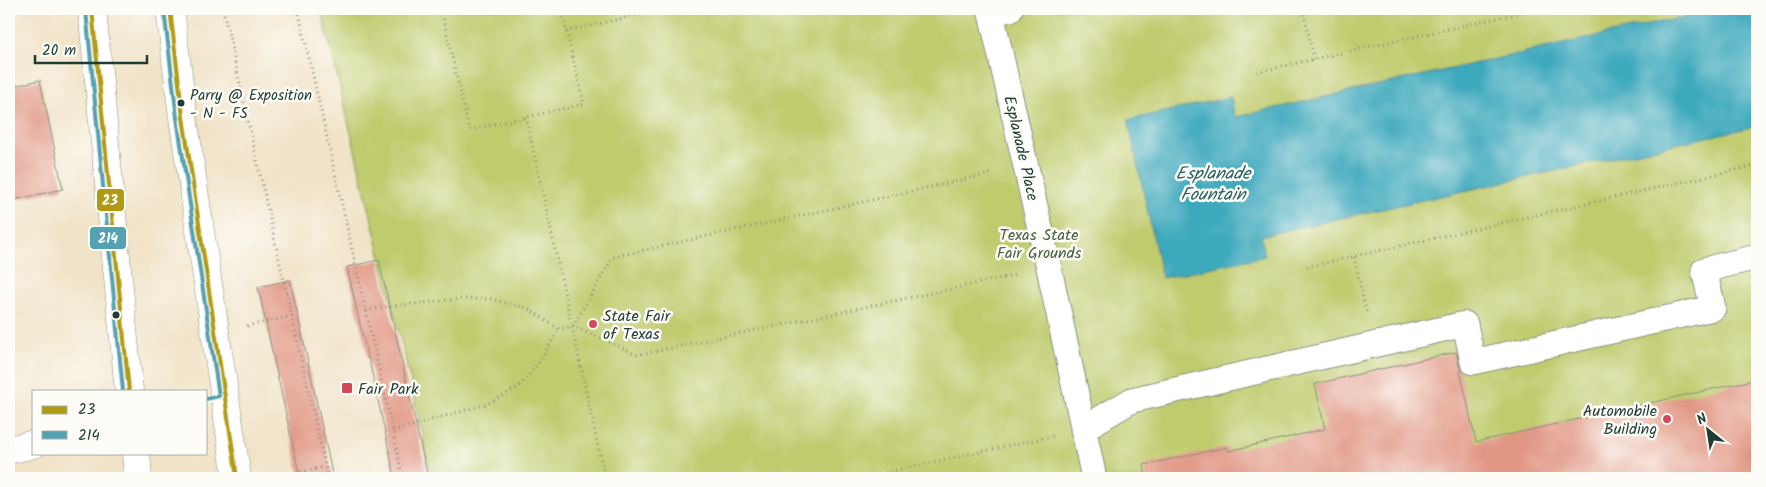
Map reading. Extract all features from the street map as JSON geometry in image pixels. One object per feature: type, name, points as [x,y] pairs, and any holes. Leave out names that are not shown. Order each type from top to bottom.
[{"type":"main road","points":[[92,9],[129,390]]},
{"type":"main road","points":[[170,9],[216,403],[237,478]]},
{"type":"main road","points":[[9,450],[32,444]]},
{"type":"main road","points":[[136,454],[138,478]]},
{"type":"street","name":"Esplanade Place","points":[[1010,9],[991,13],[1094,478]]},
{"type":"street","points":[[1084,429],[1132,400],[1465,324],[1473,362],[1713,308],[1704,270],[1757,257]]},
{"type":"path","points":[[223,9],[328,478]]},
{"type":"path","points":[[298,9],[403,478]]},
{"type":"path","points":[[441,9],[468,130],[584,104],[561,9]]},
{"type":"path","points":[[566,31],[666,9]]},
{"type":"path","points":[[1303,9],[1314,59]]},
{"type":"path","points":[[1257,72],[1537,9]]},
{"type":"path","points":[[526,117],[605,478]]},
{"type":"path","points":[[1308,267],[1757,165]]},
{"type":"path","points":[[572,326],[614,258],[1026,166]]},
{"type":"path","points":[[1354,257],[1374,345]]},
{"type":"path","points":[[366,311],[383,307],[460,298],[491,299],[527,308],[559,329],[572,326],[638,355],[1049,268]]},
{"type":"path","points":[[245,327],[293,316]]},
{"type":"path","points":[[393,431],[487,404],[519,386],[540,361],[559,329]]},
{"type":"path","points":[[861,478],[1084,429]]},
{"type":"path","points":[[268,478],[325,467]]},
{"type":"green space","name":"Texas State Fair Grounds","points":[[321,9],[1757,9],[1757,478],[431,478],[413,391]]},
{"type":"water","name":"Esplanade Fountain","points":[[1719,9],[1757,9],[1757,126],[1261,236],[1265,256],[1162,278],[1128,120],[1231,97],[1235,117]]},
{"type":"building","points":[[40,80],[63,189],[9,201],[9,87]]},
{"type":"building","points":[[379,260],[428,478],[395,478],[347,267]]},
{"type":"building","points":[[290,280],[333,478],[300,478],[258,287]]},
{"type":"building","name":"Automobile Building","points":[[1456,352],[1476,442],[1757,379],[1757,478],[1146,478],[1144,465],[1227,447],[1228,451],[1325,429],[1315,384]]},
{"type":"transit line","name":"23","points":[[92,9],[129,390]]},
{"type":"transit line","name":"23","points":[[170,9],[183,117],[237,478]]},
{"type":"transit line","name":"214","points":[[86,10],[123,390]]},
{"type":"transit line","name":"214","points":[[164,10],[177,118],[219,396],[208,399]]},
{"type":"place","name":"Parry @ Exposition - N - FS","points":[[181,103]]},
{"type":"place","name":"State Fair of Texas","points":[[593,324]]},
{"type":"place","name":"Fair Park","points":[[347,388]]},
{"type":"place","name":"Automobile Building","points":[[1667,419]]}]
